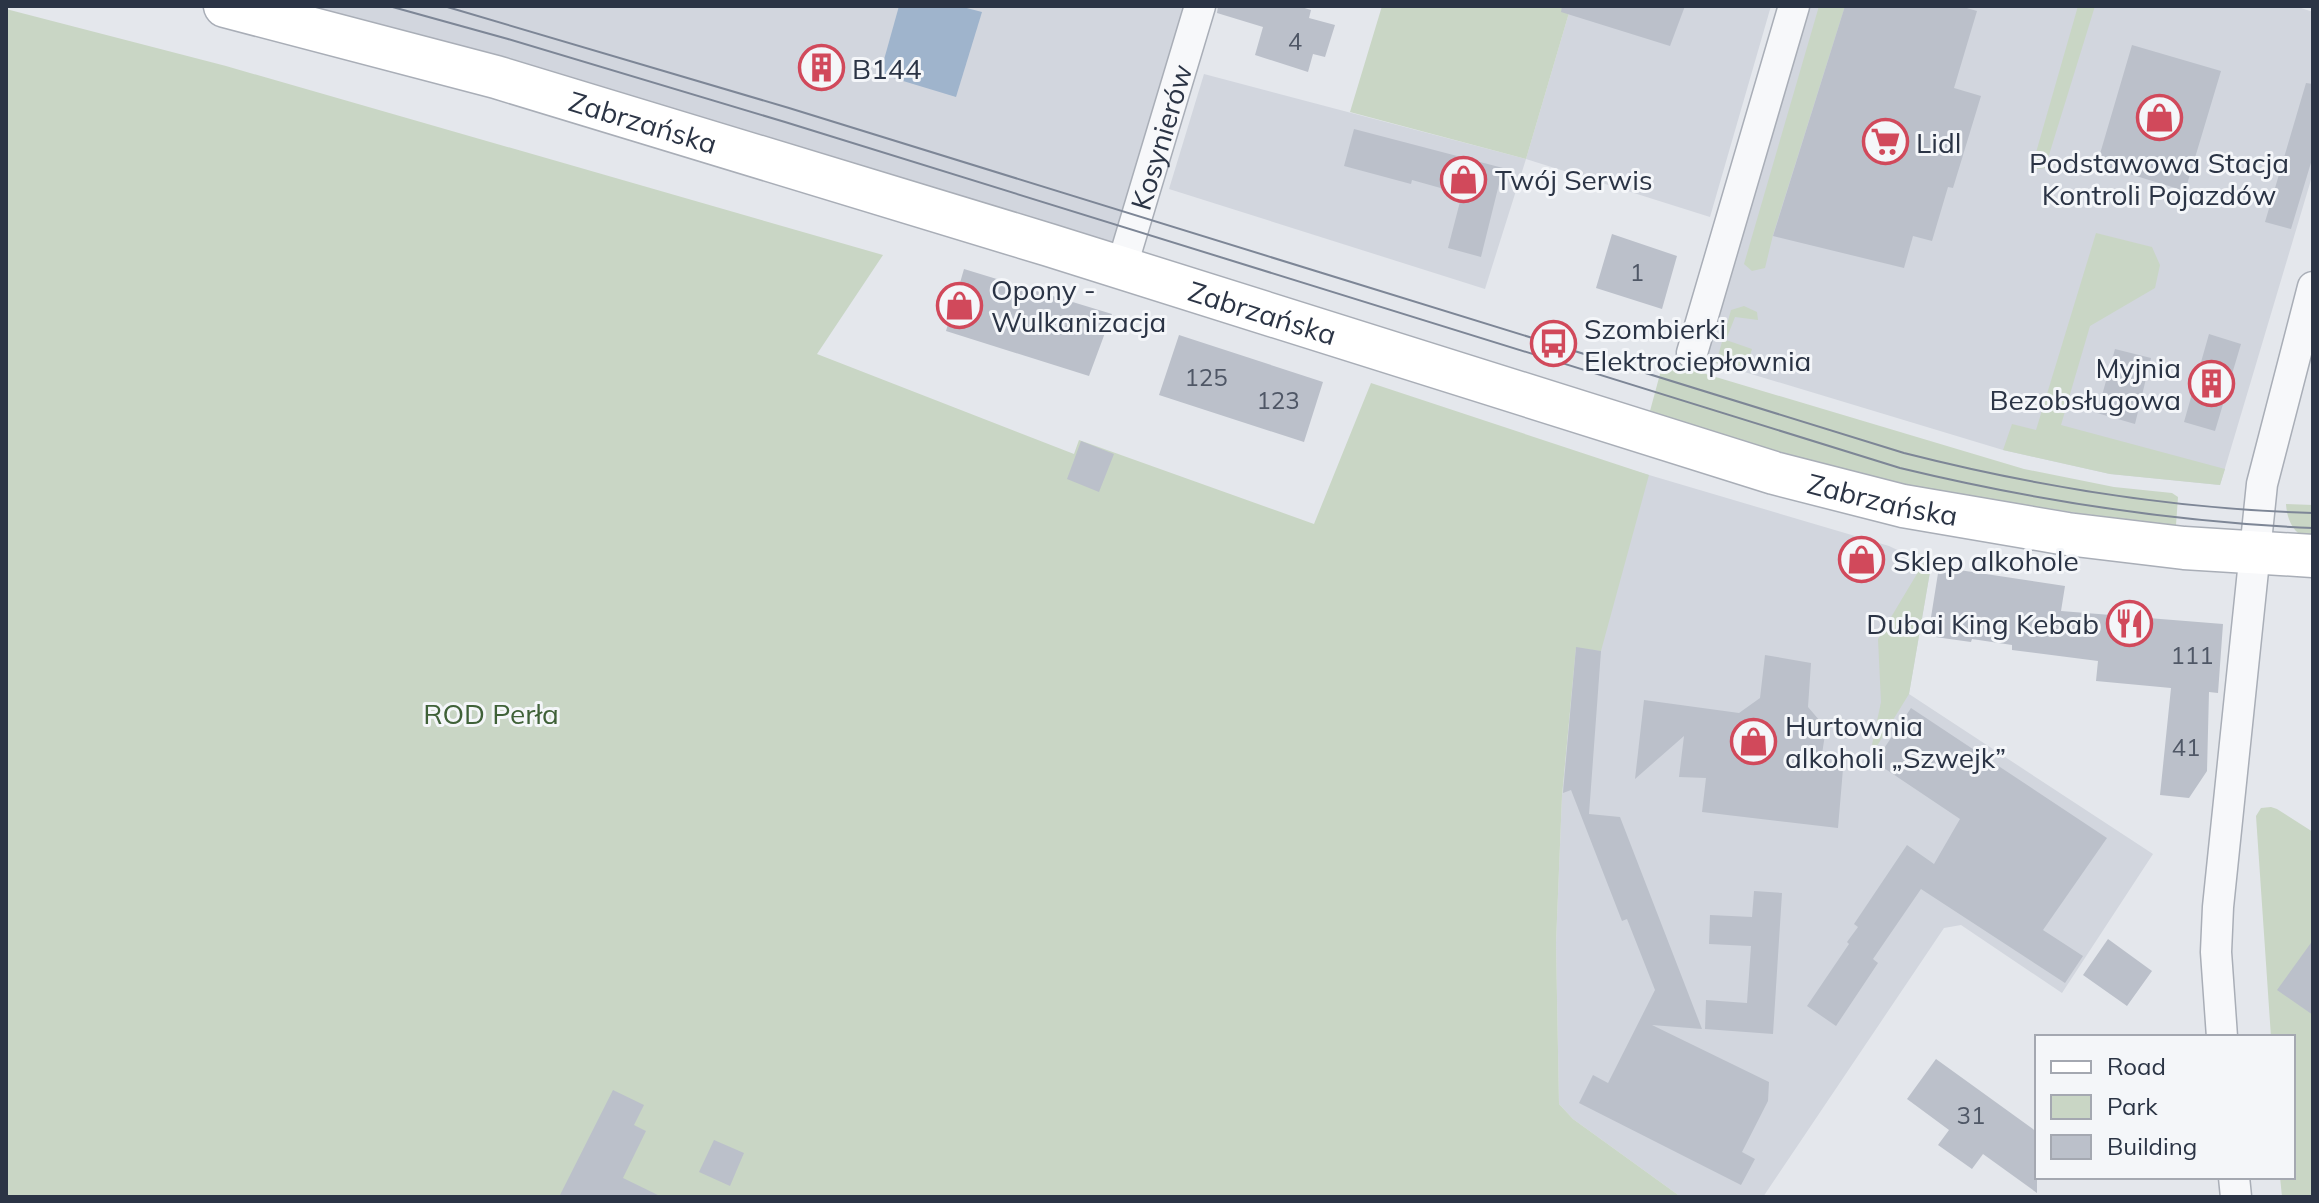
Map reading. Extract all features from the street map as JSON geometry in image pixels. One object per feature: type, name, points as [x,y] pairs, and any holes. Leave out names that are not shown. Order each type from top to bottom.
[{"type":"street","name":"Zabrzańska","points":[[225,6],[496,77],[1774,473],[1889,503],[2067,534],[2184,548],[2313,556]]},
{"type":"street","name":"Kosynierów","points":[[1121,269],[1200,6]]},
{"type":"street","points":[[1692,353],[1794,6]]},
{"type":"street","points":[[2222,1035],[2216,952],[2218,907],[2254,554],[2266,467],[2313,287]]},
{"type":"shaded area","points":[[225,6],[1200,6],[1121,269]]},
{"type":"shaded area","points":[[1571,6],[1771,6],[1710,217],[1526,159]]},
{"type":"shaded area","points":[[1808,6],[2295,6],[2313,12],[2313,173],[2220,485],[2110,474],[2003,450],[1705,360]]},
{"type":"shaded area","points":[[1204,74],[1526,159],[1485,289],[1169,189]]},
{"type":"shaded area","points":[[1622,467],[1889,546],[1931,566],[1909,694],[2153,854],[2062,993],[1961,925],[1944,928],[1763,1197],[1681,1197],[1573,1119],[1559,1104],[1556,943],[1562,796],[1576,647],[1617,472]]},
{"type":"green space","points":[[1382,6],[1571,6],[1526,159],[1350,112]]},
{"type":"green space","points":[[1819,6],[1845,6],[1765,268],[1752,271],[1744,264]]},
{"type":"green space","points":[[2078,6],[2095,6],[2045,168],[2031,170]]},
{"type":"green space","name":"ROD Perła","points":[[6,9],[226,66],[883,255],[817,354],[1074,454],[1079,440],[1314,524],[1371,383],[1649,475],[1601,651],[1576,648],[1562,796],[1556,943],[1559,1104],[1573,1119],[1681,1197],[6,1197]]},
{"type":"green space","points":[[2096,233],[2152,247],[2160,265],[2155,288],[2090,326],[2061,425],[2225,469],[2220,485],[2110,474],[2003,450],[2012,424],[2036,430]]},
{"type":"green space","points":[[1744,306],[1757,312],[1758,320],[1735,317],[1726,340],[1752,349],[1745,372],[1716,363],[1731,310]]},
{"type":"green space","points":[[1669,363],[2024,469],[2114,487],[2172,493],[2178,497],[2176,525],[2077,513],[1872,480],[1761,448],[1650,411],[1660,374]]},
{"type":"green space","points":[[2286,504],[2313,505],[2313,539],[2296,531]]},
{"type":"green space","points":[[1924,562],[1931,566],[1909,694],[1869,759],[1881,702],[1878,639]]},
{"type":"green space","points":[[2261,808],[2277,809],[2313,832],[2313,1197],[2282,1197],[2280,1179],[2295,1179],[2295,1035],[2271,1035],[2256,816]]},
{"type":"water","points":[[899,6],[959,6],[982,12],[956,97],[880,74]]},
{"type":"building","points":[[1218,6],[1298,6],[1311,10],[1309,18],[1335,25],[1325,57],[1313,54],[1308,72],[1255,55],[1263,27],[1217,13]]},
{"type":"building","points":[[1562,6],[1685,6],[1670,46],[1561,12]]},
{"type":"building","name":"Lidl","points":[[1845,6],[1960,6],[1977,11],[1954,88],[1981,96],[1953,188],[1948,187],[1932,241],[1913,236],[1904,268],[1773,236]]},
{"type":"building","name":"Podstawowa Stacja Kontroli Pojazdów","points":[[2132,45],[2221,71],[2185,191],[2097,164]]},
{"type":"building","name":"B144","points":[[812,51],[837,59],[829,85],[804,77]]},
{"type":"building","points":[[2306,83],[2313,84],[2313,156],[2291,229],[2265,222]]},
{"type":"building","points":[[1354,129],[1503,168],[1481,257],[1448,248],[1462,194],[1344,166]]},
{"type":"building","points":[[1612,234],[1677,256],[1662,309],[1596,288]]},
{"type":"building","points":[[964,269],[1112,314],[1089,376],[946,331]]},
{"type":"building","name":"Myjnia Bezobsługowa","points":[[2209,334],[2241,344],[2215,431],[2184,422]]},
{"type":"building","points":[[1179,335],[1323,382],[1304,442],[1159,395]]},
{"type":"building","points":[[2115,349],[2151,358],[2135,424],[2097,413]]},
{"type":"building","points":[[1081,441],[1114,454],[1099,492],[1067,479]]},
{"type":"building","name":"Sklep alkohole","points":[[1853,544],[1878,550],[1871,575],[1847,569]]},
{"type":"building","points":[[1939,567],[2065,586],[2061,611],[2223,624],[2218,693],[2209,692],[2207,771],[2189,798],[2160,795],[2171,688],[2096,681],[2098,661],[2012,650],[2012,645],[1972,639],[1971,642],[1928,636]]},
{"type":"building","points":[[1576,647],[1601,651],[1589,814],[1620,817],[1702,1029],[1652,1025],[1769,1082],[1768,1101],[1742,1152],[1755,1159],[1741,1185],[1579,1103],[1593,1075],[1608,1083],[1655,990],[1627,919],[1622,921],[1571,790],[1563,793]]},
{"type":"building","name":"Hurtownia alkoholi „Szwejk”","points":[[1765,655],[1811,663],[1808,707],[1826,728],[1822,754],[1844,757],[1838,828],[1702,812],[1706,778],[1679,777],[1684,736],[1635,779],[1644,700],[1739,713],[1760,698]]},
{"type":"building","points":[[1911,708],[2107,838],[2043,930],[2083,956],[2065,983],[1921,889],[1873,959],[1878,963],[1836,1026],[1807,1006],[1849,944],[1847,942],[1858,927],[1854,924],[1907,845],[1934,864],[1960,819],[1875,762]]},
{"type":"building","points":[[1754,891],[1782,893],[1773,1034],[1705,1029],[1706,1000],[1747,1003],[1751,946],[1709,944],[1710,915],[1752,917]]},
{"type":"building","points":[[2108,939],[2152,971],[2127,1006],[2083,975]]},
{"type":"building","points":[[2313,940],[2313,1015],[2277,990]]},
{"type":"building","points":[[1936,1059],[2035,1131],[2037,1193],[1983,1154],[1972,1169],[1938,1145],[1949,1130],[1907,1099]]},
{"type":"building","points":[[613,1090],[644,1105],[634,1125],[646,1131],[623,1178],[662,1197],[559,1197]]},
{"type":"building","points":[[714,1140],[744,1153],[730,1186],[699,1172]]},
{"type":"tram line","points":[[389,6],[785,122],[1900,468],[2105,508],[2209,521],[2313,528]]},
{"type":"tram line","points":[[444,6],[789,108],[1904,453],[2005,476],[2107,494],[2209,507],[2313,513]]},
{"type":"place","name":"B144","points":[[821,68]]},
{"type":"place","name":"Podstawowa Stacja Kontroli Pojazdów","points":[[2159,118]]},
{"type":"place","name":"Lidl","points":[[1885,142]]},
{"type":"place","name":"Twój Serwis","points":[[1464,179]]},
{"type":"place","name":"Opony - Wulkanizacja","points":[[960,305]]},
{"type":"place","name":"Szombierki Elektrociepłownia","points":[[1553,344]]},
{"type":"place","name":"Myjnia Bezobsługowa","points":[[2212,383]]},
{"type":"place","name":"Sklep alkohole","points":[[1862,560]]},
{"type":"place","name":"Dubai King Kebab","points":[[2130,623]]},
{"type":"place","name":"Hurtownia alkoholi „Szwejk”","points":[[1754,741]]}]
